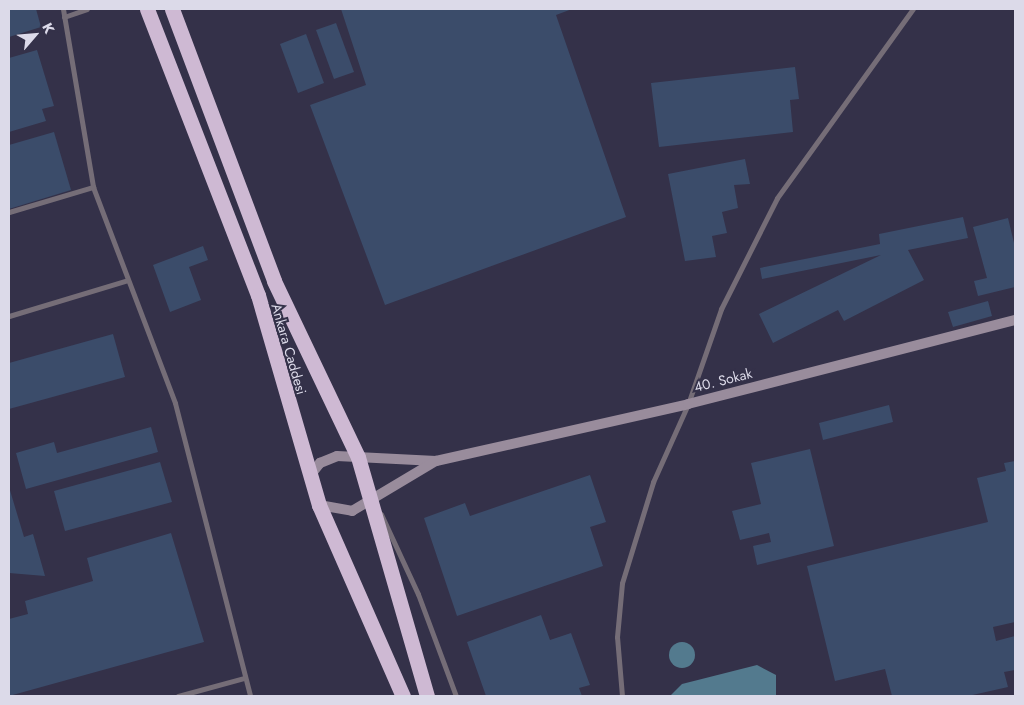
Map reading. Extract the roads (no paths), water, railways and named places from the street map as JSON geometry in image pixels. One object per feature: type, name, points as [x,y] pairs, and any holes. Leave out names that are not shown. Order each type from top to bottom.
[{"type":"highway","name":"Ankara Caddesi","points":[[146,9],[258,295],[309,477],[319,505],[403,696]]},
{"type":"highway","name":"Ankara Caddesi","points":[[172,9],[274,281],[358,457],[373,500],[427,696]]},
{"type":"street","name":"40. Sokak","points":[[436,461],[688,404],[1015,320]]},
{"type":"street","points":[[309,477],[320,463],[337,456],[436,461]]},
{"type":"street","points":[[319,505],[352,511],[436,461]]},
{"type":"lane","points":[[63,9],[93,187],[193,465],[244,678],[250,696]]},
{"type":"lane","points":[[64,17],[87,9]]},
{"type":"lane","points":[[622,696],[617,637],[622,583],[653,482],[688,404],[721,309],[778,198],[913,9]]},
{"type":"lane","points":[[9,212],[93,187]]},
{"type":"lane","points":[[9,316],[128,280]]},
{"type":"lane","points":[[373,500],[418,594],[456,696]]},
{"type":"lane","points":[[178,696],[244,678]]},
{"type":"water","points":[[682,642],[691,646],[695,655],[691,664],[682,668],[673,664],[669,655],[673,646]]},
{"type":"water","points":[[757,665],[776,675],[776,696],[670,696],[682,684]]}]
